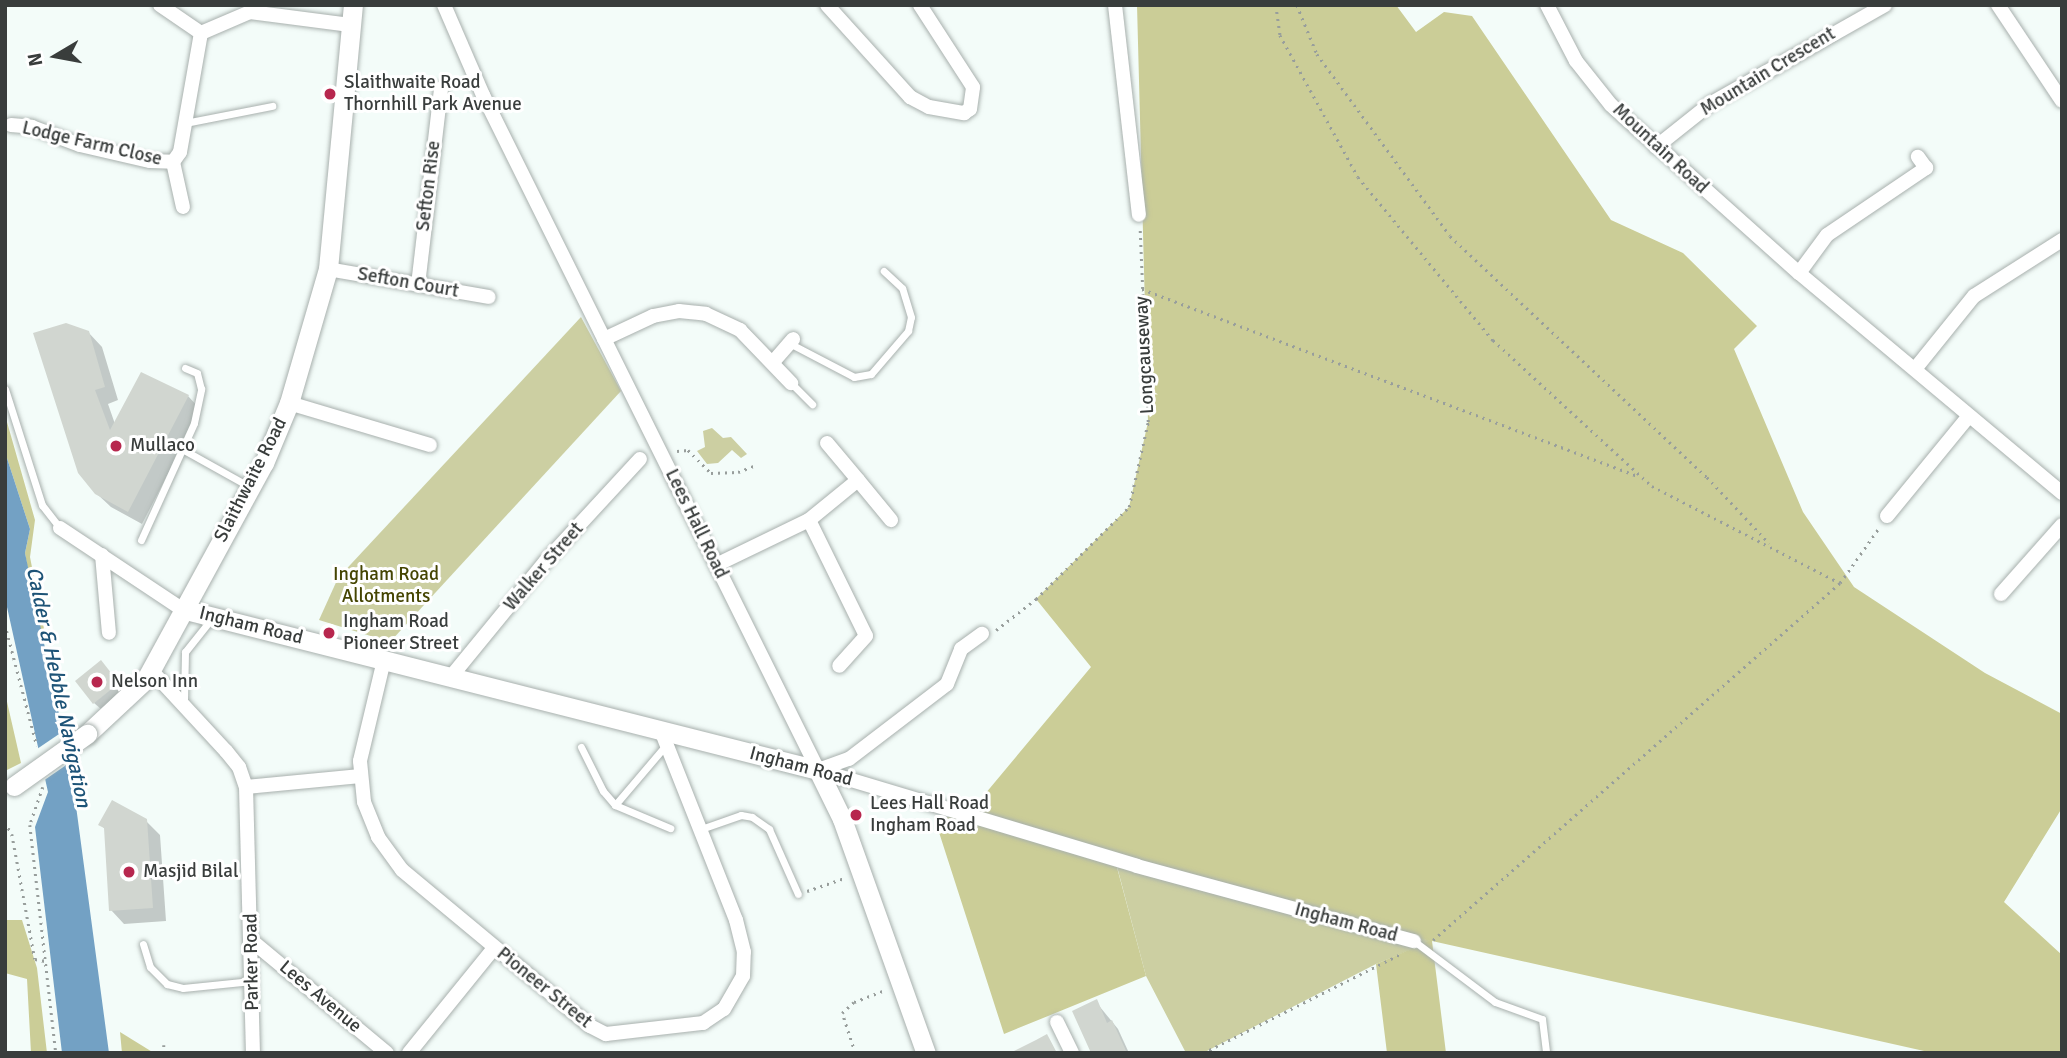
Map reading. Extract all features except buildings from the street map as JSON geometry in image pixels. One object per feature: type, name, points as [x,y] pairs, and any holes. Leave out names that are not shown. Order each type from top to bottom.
[{"type":"street","points":[[160,5],[201,33],[251,9],[351,15]]},
{"type":"street","name":"Lees Hall Road","points":[[444,5],[604,339],[842,819],[926,1053]]},
{"type":"street","points":[[827,5],[910,97],[929,107],[964,113],[970,109],[973,87],[920,5]]},
{"type":"street","points":[[1115,5],[1139,215]]},
{"type":"street","name":"Mountain Road","points":[[1548,5],[1577,61],[1611,105],[1656,148],[1798,273],[2062,494]]},
{"type":"street","name":"Mountain Crescent","points":[[1656,148],[1710,104],[1885,5]]},
{"type":"street","points":[[1998,5],[2062,101]]},
{"type":"street","name":"Slaithwaite Road","points":[[10,789],[87,734],[150,669],[250,487],[289,403],[328,269],[351,15]]},
{"type":"street","name":"Lodge Farm Close","points":[[183,208],[173,162],[180,152],[201,33]]},
{"type":"street","name":"Sefton Rise","points":[[418,285],[440,88]]},
{"type":"street","name":"Lodge Farm Close","points":[[11,125],[32,127],[80,145],[150,162],[173,162]]},
{"type":"street","points":[[1798,273],[1827,235],[1926,168],[1918,157]]},
{"type":"street","points":[[1915,369],[1974,296],[2062,240]]},
{"type":"street","name":"Sefton Court","points":[[328,269],[489,297]]},
{"type":"street","points":[[604,339],[653,316],[693,312],[740,330],[774,361],[792,383]]},
{"type":"street","points":[[774,361],[792,342]]},
{"type":"street","points":[[289,403],[430,445]]},
{"type":"street","points":[[1887,516],[1968,417]]},
{"type":"street","points":[[827,443],[891,520]]},
{"type":"street","name":"Walker Street","points":[[450,678],[545,562],[640,459]]},
{"type":"street","points":[[716,565],[809,520],[858,480]]},
{"type":"street","points":[[809,520],[866,636],[839,666]]},
{"type":"street","points":[[2001,594],[2062,525]]},
{"type":"street","points":[[60,528],[182,609]]},
{"type":"street","points":[[102,555],[109,632]]},
{"type":"street","name":"Ingham Road","points":[[182,609],[384,660],[664,738],[818,771],[1115,859],[1418,943]]},
{"type":"street","points":[[818,771],[849,760],[947,684],[961,649],[982,634]]},
{"type":"street","name":"Pioneer Street","points":[[384,660],[361,745],[360,776],[370,820],[387,852],[402,870],[494,948],[606,1034],[703,1023],[714,1017],[739,987],[744,952],[701,829],[664,738]]},
{"type":"street","name":"Parker Road","points":[[150,669],[239,767],[246,787],[253,1053]]},
{"type":"street","points":[[246,787],[360,776]]},
{"type":"street","name":"Lees Avenue","points":[[252,941],[387,1053]]},
{"type":"street","points":[[409,1053],[494,948]]},
{"type":"street","points":[[1057,1021],[1072,1053]]},
{"type":"lane","points":[[185,123],[272,106]]},
{"type":"lane","points":[[792,342],[855,377],[871,374],[908,331],[911,317],[902,288],[884,271]]},
{"type":"lane","points":[[141,540],[182,449],[201,389],[197,373],[185,368]]},
{"type":"lane","points":[[792,383],[812,404]]},
{"type":"lane","points":[[5,389],[42,505],[60,528]]},
{"type":"lane","points":[[182,449],[250,487]]},
{"type":"lane","points":[[186,708],[181,688],[185,652],[214,617]]},
{"type":"lane","points":[[615,805],[664,738]]},
{"type":"lane","points":[[581,747],[615,805],[670,828]]},
{"type":"lane","points":[[701,829],[741,815],[761,823],[780,847],[798,894]]},
{"type":"lane","points":[[1418,943],[1450,972],[1495,1002],[1542,1019],[1546,1053]]},
{"type":"lane","points":[[143,944],[150,967],[167,984],[183,988],[253,981]]},
{"type":"path","points":[[1276,5],[1280,35],[1358,177],[1493,340],[1651,486],[1772,545],[1840,583]]},
{"type":"path","points":[[1297,5],[1317,54],[1450,236],[1707,477],[1772,545]]},
{"type":"path","name":"Longcauseway","points":[[982,634],[1000,630],[1036,599],[1129,507],[1148,422],[1139,215]]},
{"type":"path","points":[[1142,289],[1641,477]]},
{"type":"path","points":[[663,457],[684,449],[711,472],[738,472],[754,466]]},
{"type":"path","points":[[1203,1053],[1418,943],[1432,941],[1840,583],[1887,516]]},
{"type":"path","points":[[5,624],[40,756]]},
{"type":"path","points":[[43,779],[44,790],[30,825],[56,1053]]},
{"type":"path","points":[[5,822],[12,834],[35,959],[45,961]]},
{"type":"path","points":[[798,894],[860,872]]},
{"type":"path","points":[[855,1053],[842,1013],[846,1007],[902,984]]},
{"type":"path","points":[[164,1045],[164,1053]]},
{"type":"green space","points":[[1137,5],[1396,5],[1416,32],[1444,12],[1472,16],[1611,220],[1683,253],[1757,326],[1734,349],[1803,512],[1854,587],[1985,673],[2062,714],[2062,808],[2004,902],[2062,955],[2062,1053],[1933,1053],[1432,941],[1446,1053],[1387,1053],[1376,964],[1430,941],[1115,860],[1146,976],[1004,1034],[936,823],[980,800],[1091,667],[1036,599],[1129,507],[1148,422]]},
{"type":"green space","name":"Ingham Road Allotments","points":[[581,317],[621,391],[390,642],[319,620],[338,578]]},
{"type":"green space","points":[[5,415],[35,520],[30,557],[44,629],[39,633],[25,553],[30,529],[5,452]]},
{"type":"green space","points":[[712,428],[723,438],[731,437],[747,454],[741,458],[732,450],[718,463],[707,464],[697,451],[705,447],[703,431]]},
{"type":"green space","points":[[5,693],[21,763],[5,771]]},
{"type":"green space","points":[[1115,859],[1432,941],[1376,964],[1203,1053],[1186,1053],[1146,976]]},
{"type":"green space","points":[[5,920],[22,920],[37,968],[47,1053],[31,1053],[27,979],[5,973]]},
{"type":"green space","points":[[120,1032],[154,1053],[122,1053]]},
{"type":"water","points":[[5,452],[30,529],[25,553],[72,776],[109,1053],[62,1053],[35,827],[48,792],[5,598]]},
{"type":"pier","points":[[65,730],[72,761],[43,781],[37,749]]},
{"type":"place","name":"Slaithwaite Road Thornhill Park Avenue","points":[[330,94]]},
{"type":"place","name":"Mullaco","points":[[116,446]]},
{"type":"place","name":"Ingham Road Pioneer Street","points":[[329,633]]},
{"type":"place","name":"Nelson Inn","points":[[97,682]]},
{"type":"place","name":"Lees Hall Road Ingham Road","points":[[856,815]]},
{"type":"place","name":"Masjid Bilal","points":[[129,872]]},
{"type":"water label","name":"Calder & Hebble Navigation","points":[[59,687]]}]
